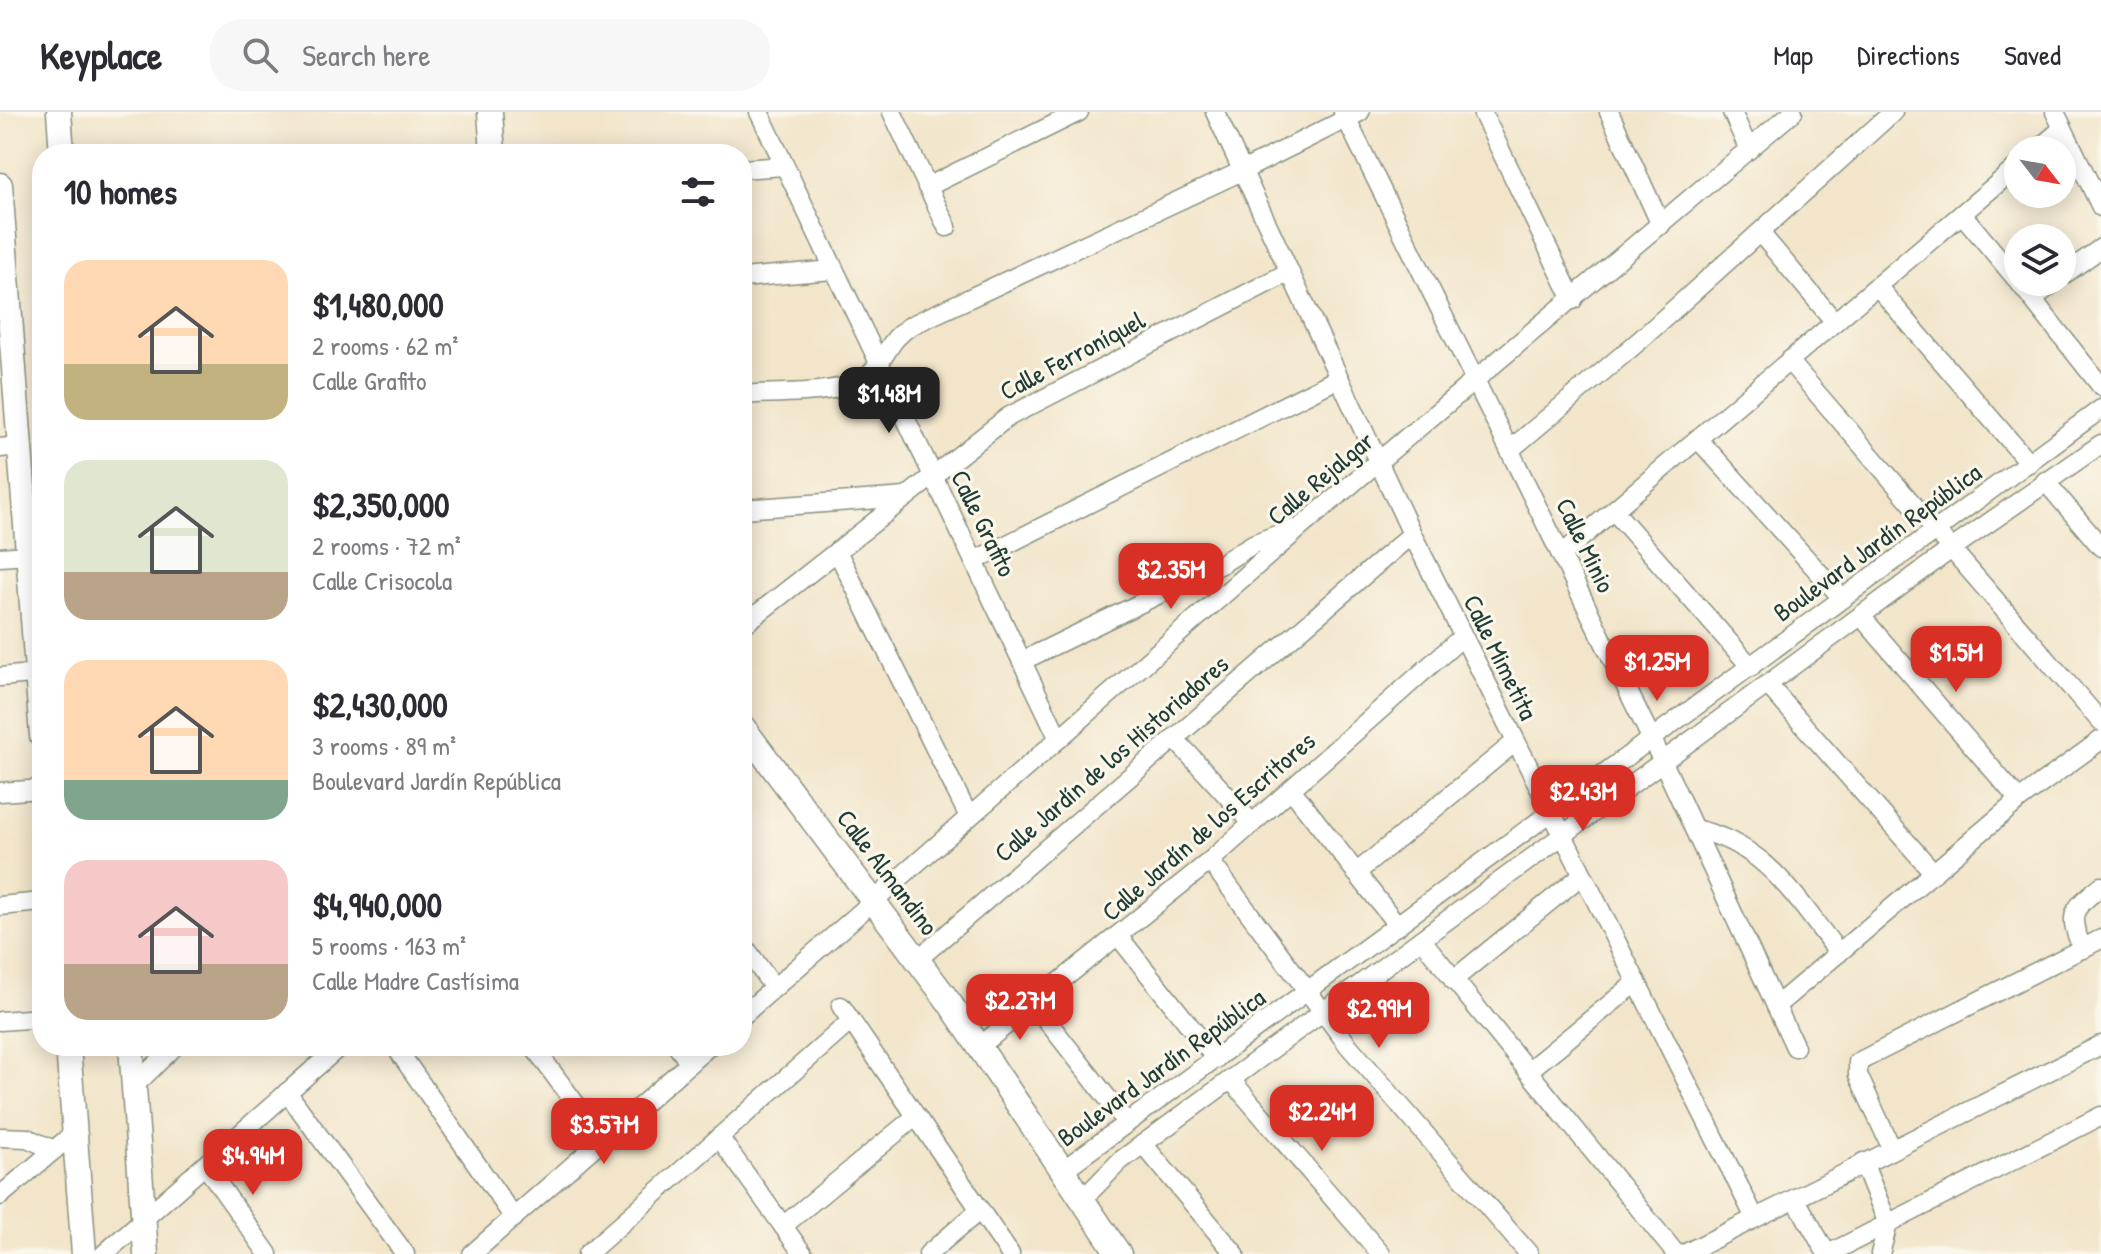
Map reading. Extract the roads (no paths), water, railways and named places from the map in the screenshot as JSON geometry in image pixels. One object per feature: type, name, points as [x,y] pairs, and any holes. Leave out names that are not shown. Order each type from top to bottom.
[{"type":"street","points":[[59,112],[61,144]]},
{"type":"street","points":[[490,112],[492,144]]},
{"type":"street","name":"Calle Grafito","points":[[759,112],[877,365],[1059,739]]},
{"type":"street","points":[[892,112],[947,227]]},
{"type":"street","points":[[927,187],[1079,112]]},
{"type":"street","name":"Calle Mimetita","points":[[1215,112],[1462,637],[1755,1218]]},
{"type":"street","points":[[1482,112],[1573,300]]},
{"type":"street","points":[[1609,112],[1661,225]]},
{"type":"street","points":[[1732,112],[1749,150]]},
{"type":"street","name":"Calle Rejalgar","points":[[752,1007],[1303,525],[1793,112]]},
{"type":"street","points":[[1511,449],[1761,234],[1893,112]]},
{"type":"street","points":[[752,394],[844,387],[859,383],[877,365],[891,340],[912,325],[1242,171],[1350,114]]},
{"type":"street","name":"Calle Minio","points":[[1350,114],[1475,381],[1663,762],[1795,1047]]},
{"type":"street","points":[[2059,120],[2101,207]]},
{"type":"street","points":[[752,168],[784,166]]},
{"type":"street","points":[[1561,555],[2004,178]]},
{"type":"street","points":[[0,185],[10,447],[32,598]]},
{"type":"street","points":[[1962,214],[2004,265]]},
{"type":"street","points":[[1761,234],[1835,322]]},
{"type":"street","points":[[2076,266],[2101,248]]},
{"type":"street","points":[[752,277],[833,270]]},
{"type":"street","name":"Calle Ferroníquel","points":[[752,618],[986,431],[1034,401],[1289,272]]},
{"type":"street","points":[[1877,286],[2029,463]]},
{"type":"street","points":[[2030,296],[2101,386]]},
{"type":"street","points":[[2033,299],[2037,296]]},
{"type":"street","points":[[1789,361],[2101,722]]},
{"type":"street","points":[[974,561],[1339,378]]},
{"type":"street","name":"Boulevard Jardín República","points":[[1063,1170],[2101,409]]},
{"type":"street","points":[[1698,439],[1843,599]]},
{"type":"street","name":"Boulevard Jardín República","points":[[1083,1199],[1106,1172],[1143,1144],[1950,550],[2101,444]]},
{"type":"street","points":[[2045,481],[2101,547]]},
{"type":"street","points":[[752,508],[906,497]]},
{"type":"street","points":[[1614,511],[1751,667]]},
{"type":"street","points":[[1022,661],[1221,564],[1253,544],[1303,525]]},
{"type":"street","name":"Calle Jardín de los Historiadores","points":[[918,959],[1412,534]]},
{"type":"street","points":[[837,551],[969,817]]},
{"type":"street","points":[[0,557],[28,555]]},
{"type":"street","points":[[1861,616],[2019,800]]},
{"type":"street","name":"Calle Jardín de los Escritores","points":[[980,1046],[1210,861],[1462,637]]},
{"type":"street","points":[[0,677],[32,675]]},
{"type":"street","points":[[1768,685],[1934,873]]},
{"type":"street","points":[[1174,738],[1252,823]]},
{"type":"street","name":"Calle Almandino","points":[[752,739],[918,959],[1119,1254]]},
{"type":"street","points":[[1776,1006],[2019,800],[2101,740]]},
{"type":"street","points":[[1356,873],[1514,743]]},
{"type":"street","points":[[1291,789],[1398,926]]},
{"type":"street","points":[[0,792],[32,790]]},
{"type":"street","points":[[1694,829],[1728,838],[1758,856],[1839,953]]},
{"type":"street","points":[[1210,861],[1322,1014],[1529,1254]]},
{"type":"street","points":[[1453,980],[1582,875]]},
{"type":"street","points":[[2083,949],[2072,920],[2076,909],[2101,886]]},
{"type":"street","points":[[0,906],[32,903]]},
{"type":"street","points":[[1119,937],[1216,1059]]},
{"type":"street","points":[[1891,1147],[1858,1075],[1858,1062],[2101,939]]},
{"type":"street","points":[[1422,940],[1676,1254]]},
{"type":"street","points":[[752,957],[774,988]]},
{"type":"street","points":[[1528,1071],[1637,982]]},
{"type":"street","points":[[1034,1004],[1127,1123]]},
{"type":"street","points":[[587,1254],[719,1137],[846,1014],[1010,1254]]},
{"type":"street","points":[[0,1021],[32,1019]]},
{"type":"street","points":[[1684,1254],[1891,1147],[2101,1045]]},
{"type":"street","points":[[69,1056],[74,1133],[102,1253],[328,1056]]},
{"type":"street","points":[[132,1056],[146,1254]]},
{"type":"street","points":[[134,1086],[165,1056]]},
{"type":"street","points":[[402,1056],[514,1218]]},
{"type":"street","points":[[540,1056],[602,1140]]},
{"type":"street","points":[[685,1056],[690,1063]]},
{"type":"street","points":[[472,1254],[698,1056]]},
{"type":"street","points":[[1231,1080],[1381,1254]]},
{"type":"street","points":[[287,1092],[405,1254]]},
{"type":"street","points":[[1795,1198],[1828,1254],[2101,1116]]},
{"type":"street","points":[[783,1226],[915,1117]]},
{"type":"street","points":[[0,1196],[74,1133]]},
{"type":"street","points":[[0,1137],[27,1138],[54,1150]]},
{"type":"street","points":[[719,1137],[803,1254]]},
{"type":"street","points":[[1143,1144],[1235,1254]]},
{"type":"street","points":[[1863,1162],[1888,1224],[1880,1254]]},
{"type":"street","points":[[205,1165],[268,1254]]},
{"type":"street","points":[[928,1254],[980,1210]]}]
